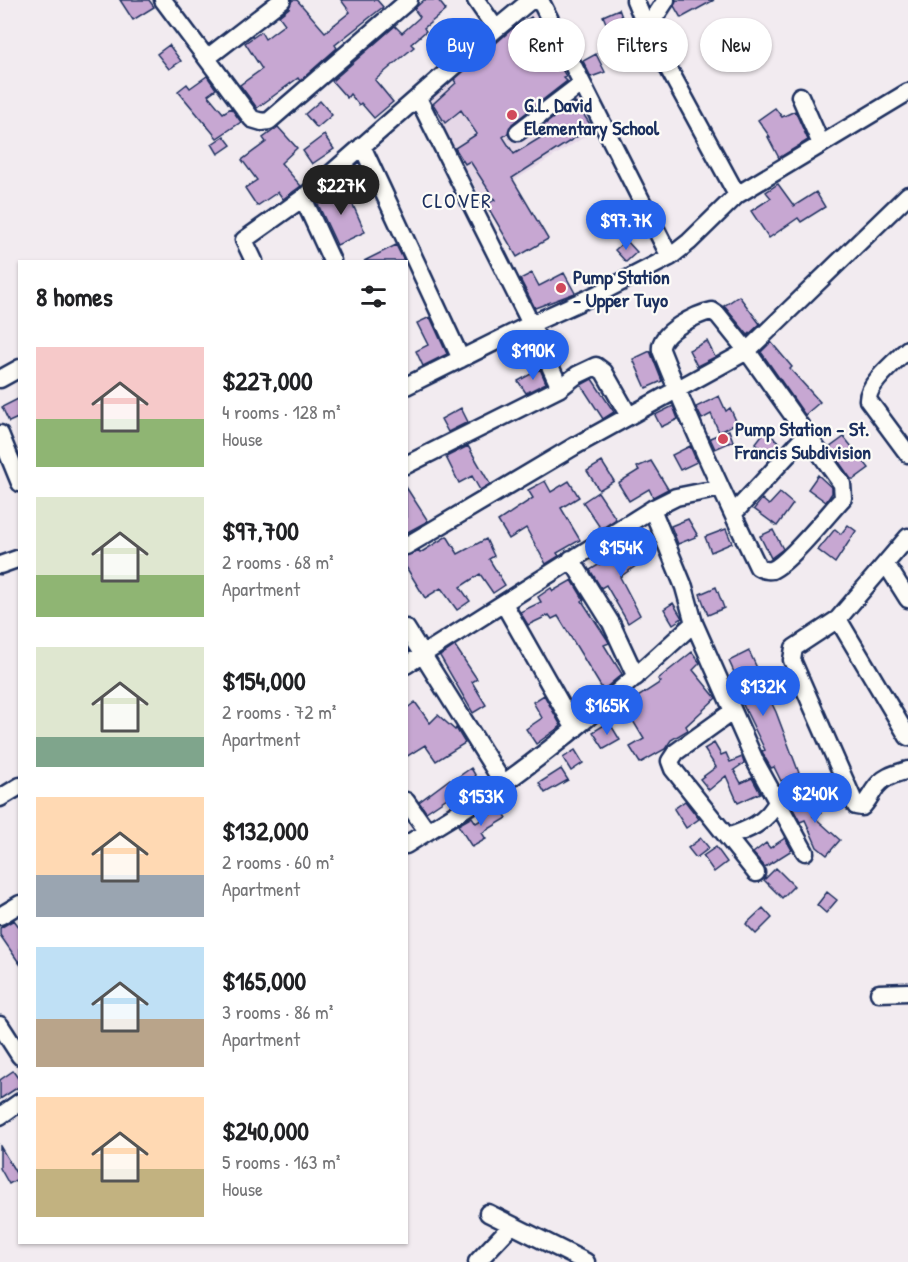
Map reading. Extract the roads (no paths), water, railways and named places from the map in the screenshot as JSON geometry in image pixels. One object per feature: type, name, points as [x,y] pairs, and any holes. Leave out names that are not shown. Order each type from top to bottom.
[{"type":"street","points":[[207,58],[282,0]]},
{"type":"street","points":[[165,1],[252,119],[262,122],[269,121],[409,0]]},
{"type":"street","points":[[476,0],[489,18]]},
{"type":"street","points":[[496,28],[531,0]]},
{"type":"street","points":[[536,0],[542,4],[670,257]]},
{"type":"street","points":[[635,0],[642,18]]},
{"type":"street","points":[[654,18],[666,0]]},
{"type":"street","points":[[254,260],[244,240],[303,198],[447,72]]},
{"type":"street","points":[[670,72],[737,195]]},
{"type":"street","points":[[518,132],[582,83]]},
{"type":"street","points":[[408,385],[670,257],[689,242],[737,195],[908,92]]},
{"type":"street","points":[[800,96],[821,144]]},
{"type":"street","points":[[418,98],[531,324],[560,388]]},
{"type":"street","points":[[362,146],[461,358]]},
{"type":"street","points":[[408,545],[573,447],[747,351],[908,195]]},
{"type":"street","points":[[303,198],[333,260]]},
{"type":"street","points":[[712,311],[718,315],[747,351],[842,484],[843,498],[789,557],[774,569],[766,571],[758,567],[677,391],[660,344],[664,337],[676,328],[712,311]]},
{"type":"street","points":[[908,349],[872,386],[868,394],[868,400],[908,454]]},
{"type":"street","points":[[408,464],[560,388],[577,375],[596,366],[604,372],[629,416]]},
{"type":"street","points":[[0,379],[18,369]]},
{"type":"street","points":[[0,434],[18,478]]},
{"type":"street","points":[[733,514],[806,435]]},
{"type":"street","points":[[408,664],[652,509],[676,497],[721,488]]},
{"type":"street","points":[[652,509],[684,587],[694,622],[756,763],[805,852]]},
{"type":"street","points":[[908,537],[838,620],[794,648],[791,653],[792,660],[856,806],[862,807],[878,783],[886,777],[908,770]]},
{"type":"street","points":[[0,565],[18,559]]},
{"type":"street","points":[[571,559],[611,623],[636,677]]},
{"type":"street","points":[[886,564],[908,599]]},
{"type":"street","points":[[504,604],[575,729]]},
{"type":"street","points":[[838,620],[908,737]]},
{"type":"street","points":[[408,844],[503,783],[575,729],[636,677],[694,622]]},
{"type":"street","points":[[408,630],[503,783]]},
{"type":"street","points":[[734,711],[676,752],[670,761],[673,769],[756,873]]},
{"type":"street","points":[[0,798],[18,787]]},
{"type":"street","points":[[727,837],[762,822],[770,815],[777,802]]},
{"type":"street","points":[[408,804],[427,831]]},
{"type":"street","points":[[0,916],[18,908]]},
{"type":"street","points":[[879,993],[908,992]]},
{"type":"street","points":[[0,1025],[18,1053]]},
{"type":"street","points":[[0,1116],[18,1103]]},
{"type":"street","points":[[488,1213],[561,1257],[586,1262]]},
{"type":"street","points":[[477,1262],[511,1226]]},
{"type":"place","name":"G.L. David Elementary School","points":[[512,115]]},
{"type":"place","name":"Pump Station - Upper Tuyo","points":[[561,288]]},
{"type":"place","name":"Pump Station - St. Francis Subdivision","points":[[723,439]]},
{"type":"district","name":"CLOVER","points":[[457,200]]}]
